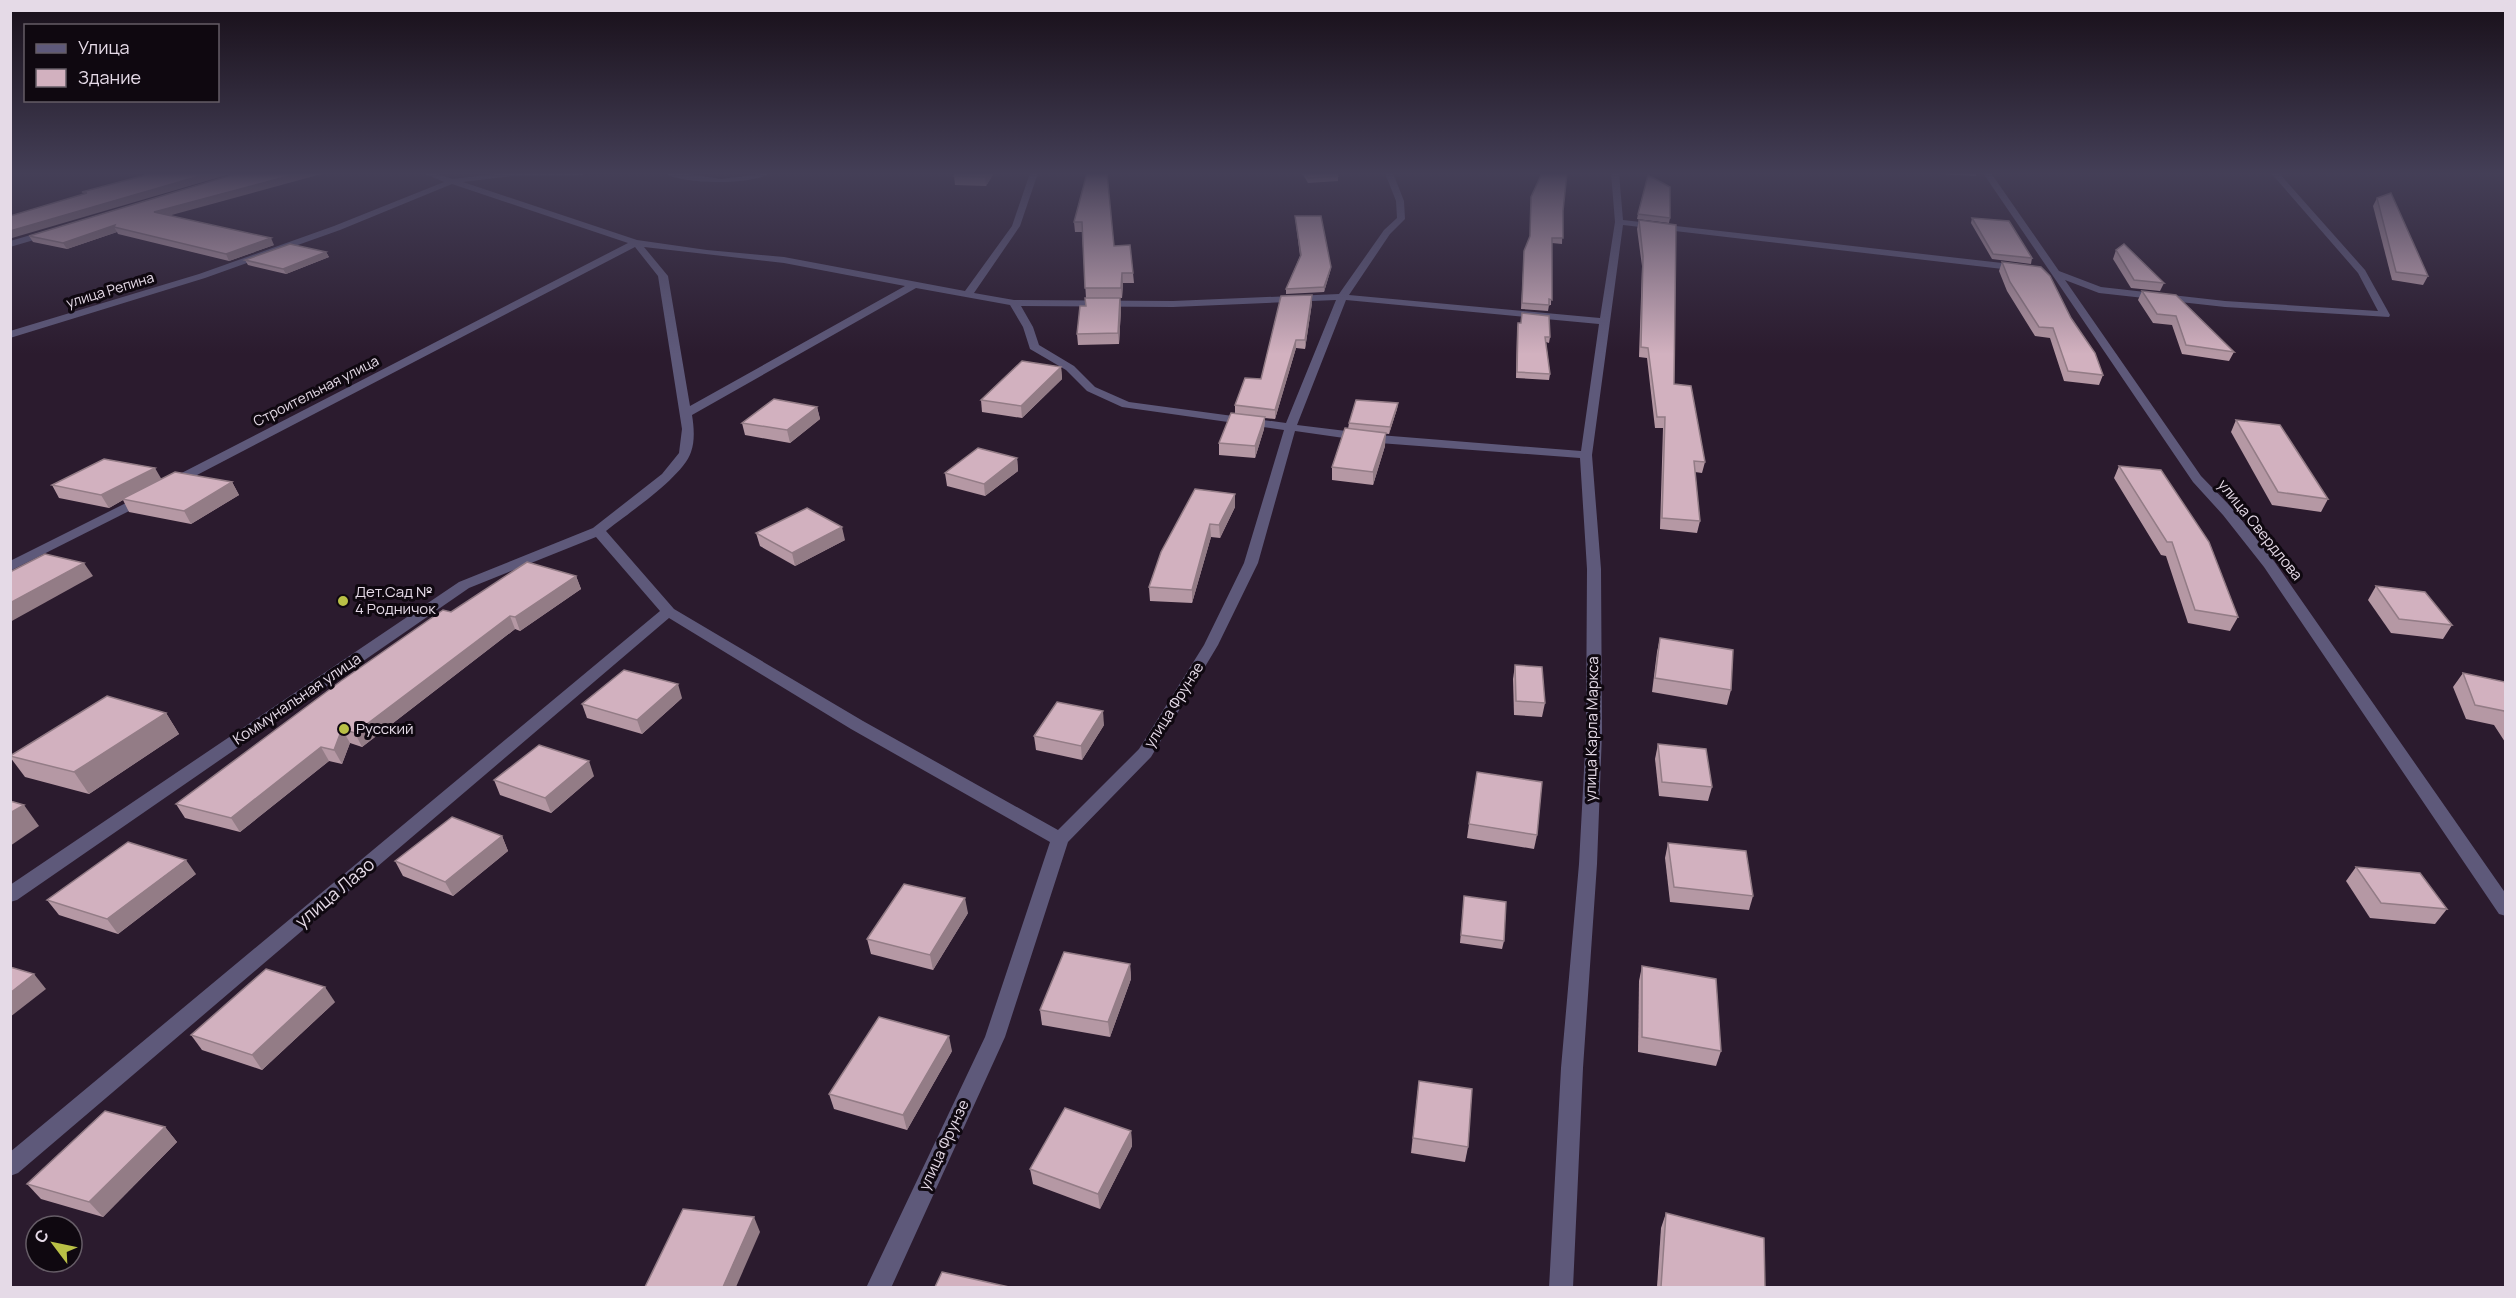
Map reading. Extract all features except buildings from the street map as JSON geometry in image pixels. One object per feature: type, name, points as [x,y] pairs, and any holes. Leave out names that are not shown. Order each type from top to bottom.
[{"type":"street","points":[[10,244],[45,234]]},
{"type":"street","name":"улица Репина","points":[[10,335],[202,276],[321,234]]},
{"type":"street","points":[[608,234],[636,243],[707,253],[784,260],[1014,303],[1173,304],[1342,297],[1603,321]]},
{"type":"street","points":[[968,294],[1011,234]]},
{"type":"street","name":"улица Фрунзе","points":[[878,1287],[995,1037],[1060,839],[1145,753],[1211,645],[1251,563],[1291,426],[1342,297],[1386,234]]},
{"type":"street","name":"улица Карла Маркса","points":[[1561,1287],[1572,1068],[1588,864],[1594,733],[1594,569],[1586,455],[1603,321],[1617,234]]},
{"type":"street","points":[[1718,234],[2031,270]]},
{"type":"street","name":"улица Свердлова","points":[[2024,234],[2048,272],[2197,479],[2228,512],[2269,564],[2505,909]]},
{"type":"street","points":[[2048,272],[2099,290],[2225,304],[2385,315],[2362,272],[2328,234]]},
{"type":"street","name":"Коммунальная улица","points":[[10,895],[464,585],[598,531],[666,477],[685,453],[687,429],[663,276],[636,243]]},
{"type":"street","name":"Строительная улица","points":[[10,567],[636,243]]},
{"type":"street","points":[[685,414],[915,284]]},
{"type":"street","points":[[1014,303],[1028,327],[1034,347],[1070,368],[1091,390],[1126,405],[1379,439],[1586,455]]},
{"type":"street","points":[[598,531],[664,615],[1060,839]]},
{"type":"street","name":"улица Лазо","points":[[10,1166],[664,615]]},
{"type":"place","name":"Дет.Сад № 4 Родничок","points":[[343,601]]},
{"type":"place","name":"Русский","points":[[344,729]]}]
